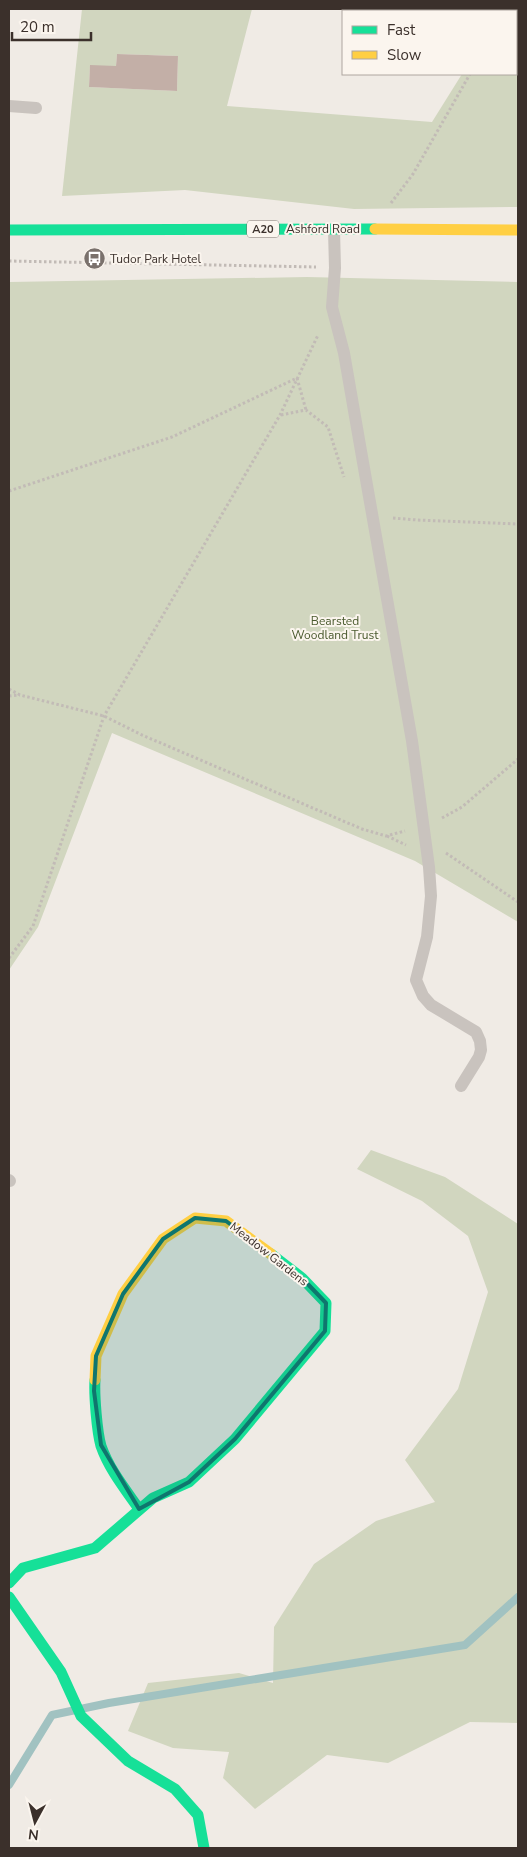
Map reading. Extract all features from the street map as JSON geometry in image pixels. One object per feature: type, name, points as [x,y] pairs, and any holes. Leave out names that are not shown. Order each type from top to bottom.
[{"type":"street","name":"Ashford Road","points":[[9,230],[184,228],[518,230]]},
{"type":"street","name":"Meadow Gardens","points":[[9,1583],[23,1568],[95,1548],[153,1498],[189,1482],[235,1439],[324,1330],[326,1303],[302,1278],[226,1221],[195,1218],[163,1239],[123,1294],[96,1356],[94,1391],[101,1445],[118,1480],[139,1509]]},
{"type":"street","points":[[9,1596],[61,1672],[81,1716],[128,1761],[176,1789],[198,1815],[204,1848]]},
{"type":"lane","points":[[9,106],[36,108]]},
{"type":"lane","points":[[334,230],[335,268],[332,306],[348,373],[412,741],[427,850],[431,896],[428,929],[416,980],[423,996],[431,1004],[476,1032],[480,1040],[481,1050],[479,1057],[462,1086]]},
{"type":"path","points":[[372,230],[412,174],[469,75]]},
{"type":"path","points":[[9,261],[296,265],[335,268]]},
{"type":"path","points":[[9,958],[33,926],[104,716],[280,415],[332,306]]},
{"type":"path","points":[[297,378],[306,410]]},
{"type":"path","points":[[9,491],[172,438],[297,378]]},
{"type":"path","points":[[9,688],[20,695],[104,716],[160,743],[362,829],[386,836],[416,849],[445,852],[518,902]]},
{"type":"path","points":[[9,696],[20,695]]},
{"type":"path","points":[[386,836],[434,823],[462,807],[518,759]]},
{"type":"highlighted area","points":[[195,1218],[226,1221],[302,1278],[326,1303],[325,1331],[235,1439],[189,1482],[139,1509],[101,1445],[94,1391],[96,1356],[123,1294],[163,1239]]},
{"type":"green space","points":[[82,9],[252,9],[227,106],[432,122],[461,75],[517,75],[517,10],[469,9],[518,9],[518,207],[354,209],[185,190],[62,196]],"holes":[[[117,54],[178,56],[177,91],[89,87],[90,66],[116,66]]]},
{"type":"green space","name":"Bearsted Woodland Trust","points":[[307,277],[518,282],[518,922],[415,861],[112,733],[38,927],[9,970],[9,282]]},
{"type":"green space","points":[[371,1150],[445,1177],[518,1224],[518,1723],[470,1722],[388,1763],[327,1755],[255,1809],[223,1778],[229,1752],[173,1748],[128,1731],[148,1683],[239,1673],[273,1683],[274,1627],[314,1564],[376,1521],[435,1502],[405,1460],[458,1389],[488,1292],[468,1236],[422,1201],[357,1169]]},
{"type":"building","points":[[117,54],[178,56],[177,91],[89,87],[90,65],[116,66]]},
{"type":"waterway","points":[[9,1785],[52,1715],[109,1703],[465,1645],[518,1597]]},
{"type":"traffic: fast","points":[[9,230],[375,229]]},
{"type":"traffic: fast","points":[[9,1583],[23,1568],[95,1548],[153,1498],[189,1482],[235,1439],[325,1331],[326,1303],[302,1278],[271,1254]]},
{"type":"traffic: fast","points":[[95,1380],[96,1413],[101,1446],[113,1471],[139,1509]]},
{"type":"traffic: fast","points":[[9,1597],[61,1672],[81,1716],[128,1761],[175,1789],[198,1815],[204,1848]]},
{"type":"traffic: slow","points":[[375,229],[518,230]]},
{"type":"traffic: slow","points":[[95,1380],[96,1356],[123,1294],[163,1239],[195,1218],[226,1221],[271,1254]]},
{"type":"place","name":"Tudor Park Hotel","points":[[94,259]]}]
